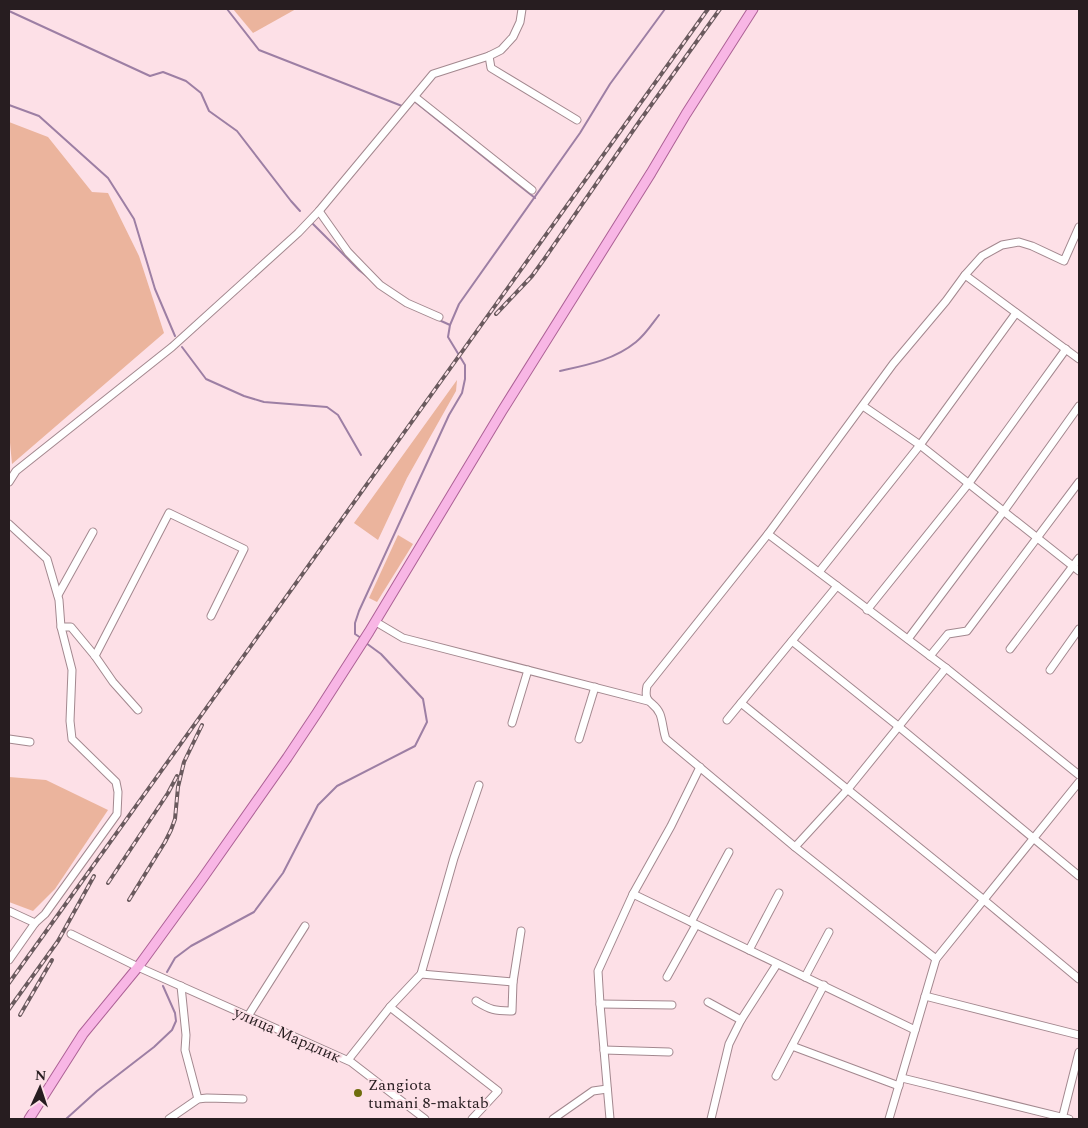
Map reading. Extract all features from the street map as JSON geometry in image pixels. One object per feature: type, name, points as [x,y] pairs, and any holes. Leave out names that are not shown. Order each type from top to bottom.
[{"type":"main road","points":[[29,1119],[83,1034],[138,967],[202,879],[287,758],[359,649],[502,411],[753,9]]},
{"type":"street","points":[[9,482],[16,471],[172,347],[298,233],[319,211],[434,74],[489,56],[501,50],[513,37],[520,22],[522,9]]},
{"type":"street","points":[[489,56],[491,68],[577,120]]},
{"type":"street","points":[[415,97],[532,190]]},
{"type":"street","points":[[319,211],[348,252],[380,285],[407,303],[439,316]]},
{"type":"street","points":[[648,701],[646,694],[647,686],[768,534],[893,364],[982,256],[1002,245],[1019,242],[1064,261],[1079,227]]},
{"type":"street","points":[[965,275],[1079,359]]},
{"type":"street","points":[[819,572],[920,445],[1016,313]]},
{"type":"street","points":[[867,610],[968,483],[1066,349]]},
{"type":"street","points":[[863,406],[920,445],[1076,568]]},
{"type":"street","points":[[908,639],[1004,511],[1079,406]]},
{"type":"street","points":[[930,656],[948,634],[967,632],[1079,482]]},
{"type":"street","points":[[95,656],[169,513],[244,549],[211,616]]},
{"type":"street","points":[[9,524],[47,559],[60,600],[61,627],[72,670],[70,721],[72,739],[116,782],[118,792],[117,814],[45,914],[35,923],[9,960]]},
{"type":"street","points":[[58,595],[93,532]]},
{"type":"street","points":[[768,534],[946,668],[1079,775]]},
{"type":"street","points":[[1010,649],[1076,568],[1079,558]]},
{"type":"street","points":[[727,720],[838,586]]},
{"type":"street","points":[[376,622],[403,638],[648,701],[657,709],[661,717],[666,739],[795,847],[936,959]]},
{"type":"street","points":[[61,627],[71,627],[113,682],[138,710]]},
{"type":"street","points":[[1050,670],[1079,629]]},
{"type":"street","points":[[792,641],[1079,876]]},
{"type":"street","points":[[795,847],[848,789],[946,668]]},
{"type":"street","points":[[512,724],[528,670]]},
{"type":"street","points":[[579,739],[595,687]]},
{"type":"street","points":[[742,703],[1079,979]]},
{"type":"street","points":[[9,739],[30,742]]},
{"type":"street","points":[[610,1119],[598,971],[633,894],[671,826],[700,767]]},
{"type":"street","points":[[889,1119],[936,959],[1079,782]]},
{"type":"street","points":[[348,1060],[390,1007],[421,974],[454,858],[479,786]]},
{"type":"street","points":[[667,977],[730,852]]},
{"type":"street","points":[[749,950],[779,893]]},
{"type":"street","points":[[633,894],[915,1030]]},
{"type":"street","points":[[9,911],[35,923]]},
{"type":"street","points":[[248,1016],[306,926]]},
{"type":"street","points":[[476,1001],[488,1009],[512,1011],[513,982],[521,931]]},
{"type":"street","points":[[805,977],[828,932]]},
{"type":"street","name":"улица Мардлик","points":[[71,934],[138,967],[348,1060],[426,1119]]},
{"type":"street","points":[[711,1119],[729,1044],[741,1020],[777,964]]},
{"type":"street","points":[[421,974],[513,982]]},
{"type":"street","points":[[776,1076],[824,985]]},
{"type":"street","points":[[182,986],[186,1035],[185,1050],[198,1099]]},
{"type":"street","points":[[925,996],[1079,1035]]},
{"type":"street","points":[[708,1002],[741,1020]]},
{"type":"street","points":[[600,1004],[672,1005]]},
{"type":"street","points":[[390,1007],[498,1091],[472,1119]]},
{"type":"street","points":[[792,1046],[901,1082],[1065,1119],[1079,1052]]},
{"type":"street","points":[[604,1050],[668,1052]]},
{"type":"street","points":[[553,1119],[593,1091],[607,1089]]},
{"type":"street","points":[[169,1119],[198,1099],[243,1099]]},
{"type":"shaded area","points":[[233,9],[296,9],[253,33]]},
{"type":"shaded area","points":[[9,122],[48,137],[92,192],[108,193],[139,256],[164,333],[12,464],[9,432]]},
{"type":"shaded area","points":[[457,380],[456,391],[407,478],[378,540],[354,523]]},
{"type":"shaded area","points":[[398,535],[413,544],[377,602],[369,598]]},
{"type":"shaded area","points":[[9,777],[46,780],[108,810],[55,889],[33,911],[9,902]]},
{"type":"waterway","points":[[227,9],[259,50],[402,106]]},
{"type":"waterway","points":[[361,638],[355,634],[355,623],[359,611],[449,415],[462,393],[465,365],[448,337],[450,325],[459,304],[580,133],[610,84],[665,9]]},
{"type":"waterway","points":[[9,11],[150,76],[163,72],[186,81],[201,93],[209,111],[237,131],[300,211]]},
{"type":"waterway","points":[[414,101],[535,198]]},
{"type":"waterway","points":[[9,105],[39,116],[108,178],[134,219],[155,289],[175,336]]},
{"type":"waterway","points":[[311,222],[369,278]]},
{"type":"waterway","points":[[560,371],[609,358],[628,348],[639,339],[659,315]]},
{"type":"waterway","points":[[439,320],[450,325]]},
{"type":"waterway","points":[[182,347],[206,379],[244,396],[264,402],[327,407],[338,415],[361,455]]},
{"type":"waterway","points":[[167,972],[175,958],[191,946],[254,912],[283,873],[318,805],[337,786],[415,746],[427,722],[423,699],[381,654],[366,643]]},
{"type":"waterway","points":[[66,1119],[97,1091],[154,1047],[172,1030],[176,1021],[175,1013],[163,986]]},
{"type":"railway","points":[[9,983],[708,9]]},
{"type":"railway","points":[[496,314],[532,276],[720,9]]},
{"type":"railway","points":[[129,900],[171,830],[175,819],[178,787],[184,762],[202,725]]},
{"type":"railway","points":[[108,883],[168,793],[177,776]]},
{"type":"railway","points":[[9,1009],[58,941],[94,876]]},
{"type":"railway","points":[[20,1015],[52,960]]},
{"type":"place","name":"Zangiota tumani 8-maktab","points":[[358,1093]]}]
